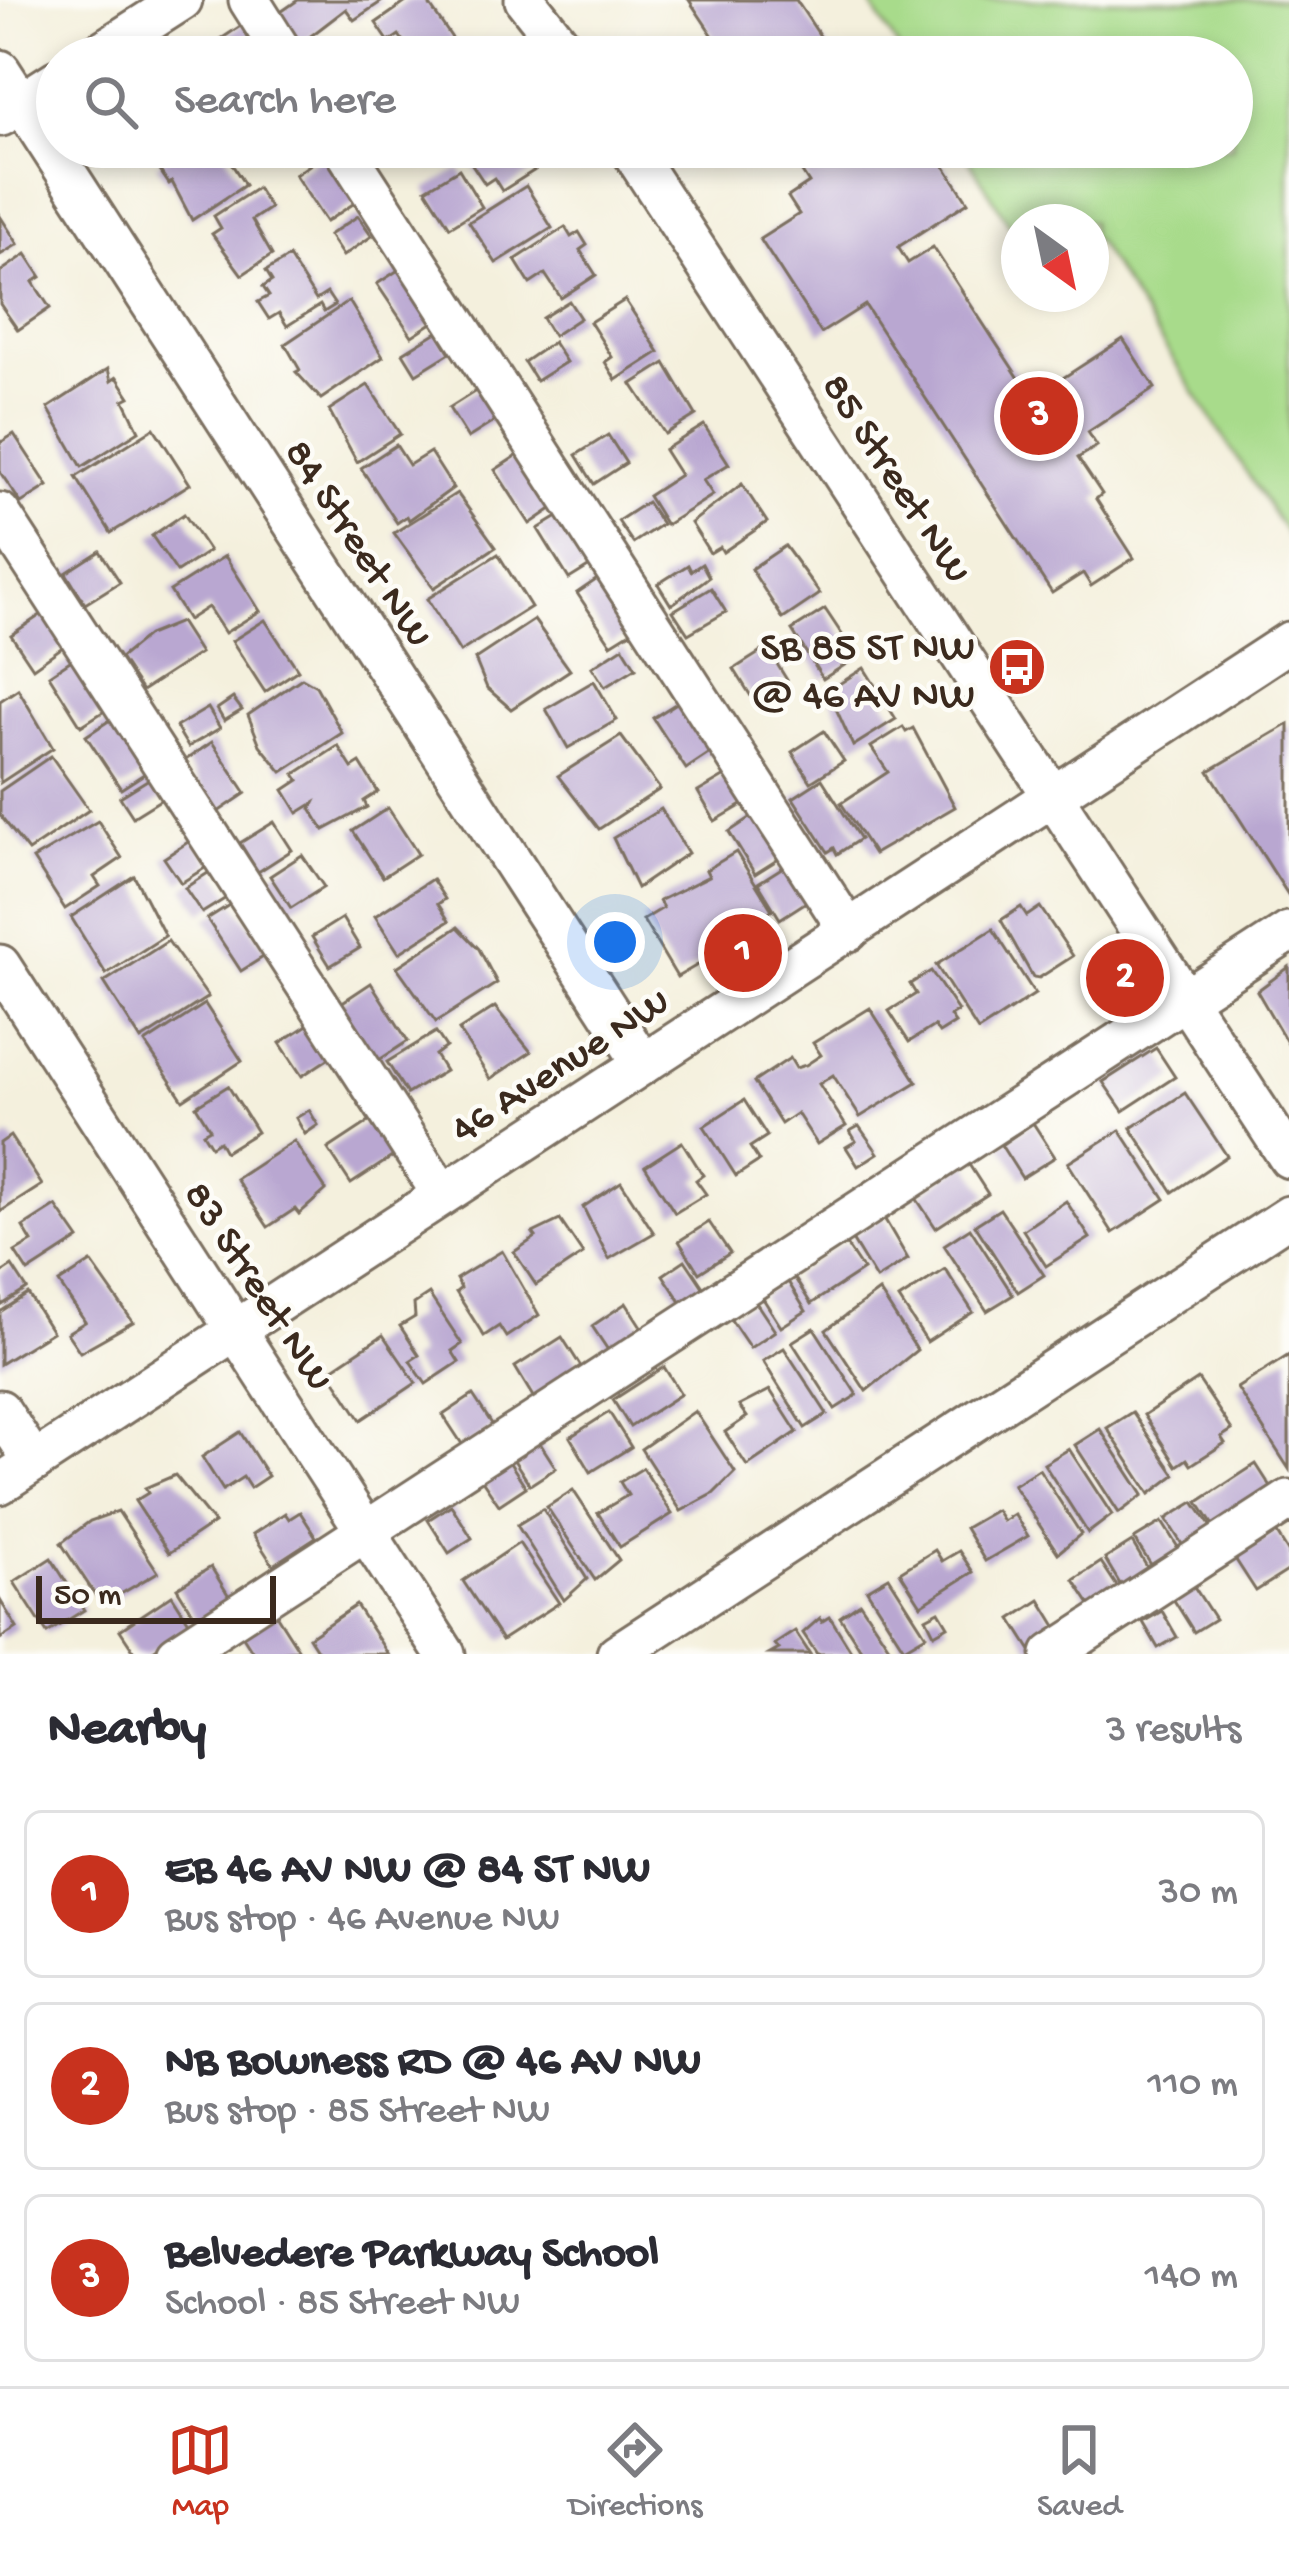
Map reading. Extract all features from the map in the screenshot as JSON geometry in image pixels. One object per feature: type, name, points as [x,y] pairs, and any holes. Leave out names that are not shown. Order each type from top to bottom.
[{"type":"street","points":[[126,36],[182,0]]},
{"type":"street","points":[[249,0],[272,36]]},
{"type":"street","points":[[525,0],[553,36]]},
{"type":"street","points":[[7,97],[36,87]]},
{"type":"street","name":"84 Street NW","points":[[7,97],[36,141]]},
{"type":"street","name":"84 Street NW","points":[[54,168],[644,1064]]},
{"type":"street","points":[[358,168],[849,931]]},
{"type":"street","name":"85 Street NW","points":[[642,168],[1289,1159]]},
{"type":"street","points":[[0,513],[442,1194]]},
{"type":"street","name":"46 Avenue NW","points":[[0,1484],[1289,642]]},
{"type":"street","points":[[177,1654],[1289,932]]},
{"type":"street","name":"83 Street NW","points":[[0,965],[445,1654]]},
{"type":"street","points":[[617,1654],[1289,1216]]},
{"type":"street","points":[[0,1410],[34,1462]]},
{"type":"street","points":[[1052,1654],[1289,1500]]},
{"type":"green space","points":[[868,0],[1289,0],[1289,538],[1109,261],[1109,204],[1001,204],[1001,211],[974,168],[1253,168],[1253,36],[891,36]]},
{"type":"building","points":[[298,0],[384,0],[354,20],[346,9],[311,36],[293,36],[278,14]]},
{"type":"building","points":[[409,0],[426,0],[451,36],[385,36],[376,23]]},
{"type":"building","points":[[689,0],[796,0],[820,36],[713,36]]},
{"type":"building","points":[[245,23],[253,36],[226,36]]},
{"type":"building","points":[[158,168],[234,168],[245,185],[192,220],[172,182]]},
{"type":"building","points":[[305,168],[337,168],[359,200],[326,222],[295,175]]},
{"type":"building","points":[[474,168],[535,170],[502,191],[494,178],[485,184]]},
{"type":"building","points":[[799,168],[946,168],[968,202],[898,247],[908,263],[933,247],[1032,398],[1123,339],[1155,388],[1088,432],[1097,446],[1078,458],[1102,494],[1096,499],[1134,558],[1091,586],[1083,573],[1052,593],[865,305],[821,333],[760,239],[799,214],[788,197],[809,183]]},
{"type":"building","points":[[459,169],[482,207],[450,227],[426,189]]},
{"type":"building","points":[[526,186],[552,228],[496,263],[469,222]]},
{"type":"building","points":[[257,188],[270,208],[252,220],[272,255],[242,275],[212,234],[221,228],[214,216]]},
{"type":"building","points":[[0,216],[18,244],[0,255]]},
{"type":"building","points":[[358,216],[372,236],[343,256],[329,235]]},
{"type":"building","points":[[565,227],[571,237],[579,232],[587,245],[580,250],[596,275],[561,298],[545,274],[530,284],[515,260]]},
{"type":"building","points":[[26,254],[41,277],[33,282],[50,308],[18,330],[0,304],[0,272]]},
{"type":"building","points":[[289,257],[316,300],[327,293],[335,305],[324,312],[320,305],[287,326],[279,313],[269,319],[258,302],[269,296],[263,287],[272,281],[266,271]]},
{"type":"building","points":[[406,265],[441,317],[412,336],[377,284]]},
{"type":"building","points":[[625,300],[659,352],[616,380],[605,362],[612,357],[590,322]]},
{"type":"building","points":[[349,301],[383,357],[321,399],[296,372],[300,370],[285,344]]},
{"type":"building","points":[[569,301],[580,318],[553,336],[542,318]]},
{"type":"building","points":[[437,332],[450,353],[416,374],[403,353]]},
{"type":"building","points":[[553,342],[566,362],[536,381],[524,362]]},
{"type":"building","points":[[665,363],[696,415],[665,434],[632,384]]},
{"type":"building","points":[[108,369],[111,381],[117,377],[130,397],[124,400],[139,431],[82,467],[48,408]]},
{"type":"building","points":[[368,385],[400,434],[357,462],[329,410]]},
{"type":"building","points":[[482,387],[501,417],[468,438],[449,408]]},
{"type":"building","points":[[704,425],[729,464],[703,480],[713,495],[666,525],[648,496],[680,475],[664,450]]},
{"type":"building","points":[[154,428],[190,484],[111,533],[76,477]]},
{"type":"building","points":[[14,434],[48,486],[21,503],[0,472],[0,443]]},
{"type":"building","points":[[608,435],[626,463],[594,484],[576,455]]},
{"type":"building","points":[[396,445],[409,465],[430,452],[453,488],[409,520],[407,516],[397,523],[361,468]]},
{"type":"building","points":[[524,451],[559,504],[530,524],[495,470]]},
{"type":"building","points":[[742,484],[767,522],[723,552],[720,547],[710,553],[691,523]]},
{"type":"building","points":[[457,493],[496,547],[434,588],[394,533]]},
{"type":"building","points":[[647,502],[662,524],[633,543],[618,521]]},
{"type":"building","points":[[184,514],[209,551],[177,572],[152,536]]},
{"type":"building","points":[[561,515],[593,564],[569,579],[538,529]]},
{"type":"building","points":[[785,546],[820,594],[783,619],[751,569]]},
{"type":"building","points":[[100,551],[120,582],[85,604],[66,573]]},
{"type":"building","points":[[498,554],[531,607],[460,652],[427,599]]},
{"type":"building","points":[[225,556],[260,611],[225,633],[208,607],[188,620],[170,591]]},
{"type":"building","points":[[702,564],[709,577],[671,605],[658,584],[688,565],[691,571]]},
{"type":"building","points":[[606,573],[640,626],[611,644],[577,593]]},
{"type":"building","points":[[711,588],[726,612],[688,634],[673,611]]},
{"type":"building","points":[[825,609],[857,657],[823,679],[792,630]]},
{"type":"building","points":[[45,612],[67,644],[33,668],[11,635]]},
{"type":"building","points":[[265,620],[298,670],[265,692],[232,641]]},
{"type":"building","points":[[534,620],[570,670],[511,709],[487,688],[475,659]]},
{"type":"building","points":[[180,622],[200,653],[142,691],[120,658],[148,635]]},
{"type":"building","points":[[623,647],[636,668],[605,687],[592,667]]},
{"type":"building","points":[[767,648],[787,680],[754,701],[734,669]]},
{"type":"building","points":[[76,657],[109,708],[81,726],[49,675]]},
{"type":"building","points":[[864,668],[896,719],[853,746],[828,691]]},
{"type":"building","points":[[302,678],[316,686],[342,733],[282,772],[260,745],[248,715]]},
{"type":"building","points":[[594,681],[617,720],[568,748],[546,709]]},
{"type":"building","points":[[18,689],[53,748],[0,783],[0,701]]},
{"type":"building","points":[[233,698],[242,710],[224,721],[217,709]]},
{"type":"building","points":[[683,699],[716,749],[686,769],[653,718]]},
{"type":"building","points":[[208,708],[220,728],[188,747],[176,727]]},
{"type":"building","points":[[116,716],[150,770],[121,789],[86,736]]},
{"type":"building","points":[[1289,724],[1289,896],[1209,771]]},
{"type":"building","points":[[903,727],[906,732],[913,728],[955,807],[874,854],[841,803],[888,772],[871,747]]},
{"type":"building","points":[[824,731],[844,761],[811,782],[792,752]]},
{"type":"building","points":[[621,736],[660,789],[599,829],[558,776]]},
{"type":"building","points":[[212,742],[246,793],[218,812],[184,761]]},
{"type":"building","points":[[338,746],[352,768],[360,763],[378,792],[364,801],[367,807],[324,830],[311,809],[314,803],[298,813],[284,790],[299,780],[295,774]]},
{"type":"building","points":[[51,756],[89,810],[28,851],[0,815],[0,791]]},
{"type":"building","points":[[732,772],[749,801],[715,821],[698,792]]},
{"type":"building","points":[[152,777],[165,797],[133,817],[120,797]]},
{"type":"building","points":[[822,779],[860,839],[837,854],[834,848],[828,852],[793,798]]},
{"type":"building","points":[[388,808],[418,854],[383,877],[353,831]]},
{"type":"building","points":[[661,809],[688,853],[637,888],[613,838]]},
{"type":"building","points":[[759,812],[785,855],[755,874],[729,832]]},
{"type":"building","points":[[98,821],[122,858],[94,877],[100,886],[65,909],[33,859]]},
{"type":"building","points":[[274,822],[292,850],[258,872],[240,843]]},
{"type":"building","points":[[194,838],[211,864],[181,883],[164,858]]},
{"type":"building","points":[[736,852],[772,910],[750,923],[753,929],[703,954],[706,960],[677,977],[643,920],[663,908],[659,901],[709,876],[706,870]]},
{"type":"building","points":[[302,855],[324,887],[291,908],[270,876]]},
{"type":"building","points":[[791,862],[814,897],[780,919],[758,883]]},
{"type":"building","points":[[214,869],[231,895],[202,913],[185,888]]},
{"type":"building","points":[[134,876],[165,936],[106,974],[71,917]]},
{"type":"building","points":[[432,879],[445,899],[438,904],[449,921],[399,953],[375,916]]},
{"type":"building","points":[[234,902],[268,954],[241,971],[207,919]]},
{"type":"building","points":[[1021,907],[1027,916],[1040,907],[1073,956],[1039,978],[1033,977],[1001,920]]},
{"type":"building","points":[[342,918],[360,948],[330,966],[312,937]]},
{"type":"building","points":[[458,927],[479,949],[497,983],[436,1022],[397,967]]},
{"type":"building","points":[[993,929],[1035,994],[978,1031],[936,965]]},
{"type":"building","points":[[168,941],[208,997],[141,1040],[104,982]]},
{"type":"building","points":[[1289,967],[1289,1046],[1257,991]]},
{"type":"building","points":[[931,971],[958,1011],[950,1016],[955,1023],[939,1033],[934,1026],[909,1042],[889,1011],[916,994],[910,984]]},
{"type":"building","points":[[371,983],[408,1041],[376,1062],[338,1005]]},
{"type":"building","points":[[205,1004],[242,1061],[183,1100],[145,1043]]},
{"type":"building","points":[[495,1007],[531,1052],[490,1079],[459,1030]]},
{"type":"building","points":[[870,1008],[917,1082],[860,1117],[833,1075],[819,1084],[846,1126],[817,1144],[797,1113],[781,1124],[754,1082],[790,1058],[796,1068],[806,1065],[821,1055],[813,1043]]},
{"type":"building","points":[[312,1022],[334,1055],[302,1076],[280,1043]]},
{"type":"building","points":[[436,1032],[446,1047],[435,1055],[445,1071],[407,1094],[387,1062]]},
{"type":"building","points":[[1156,1048],[1175,1077],[1123,1111],[1103,1082]]},
{"type":"building","points":[[228,1086],[257,1132],[225,1152],[219,1141],[211,1146],[203,1133],[210,1129],[196,1106]]},
{"type":"building","points":[[1185,1093],[1227,1156],[1173,1192],[1131,1128]]},
{"type":"building","points":[[744,1100],[767,1136],[750,1147],[759,1161],[736,1176],[704,1126]]},
{"type":"building","points":[[309,1110],[318,1125],[305,1134],[296,1118]]},
{"type":"building","points":[[378,1116],[401,1151],[351,1184],[328,1149]]},
{"type":"building","points":[[1033,1123],[1055,1157],[1022,1178],[1001,1145]]},
{"type":"building","points":[[859,1126],[878,1153],[858,1166],[846,1147],[856,1141],[850,1131]]},
{"type":"building","points":[[1120,1130],[1165,1199],[1113,1233],[1068,1163]]},
{"type":"building","points":[[10,1136],[42,1185],[0,1212],[0,1143]]},
{"type":"building","points":[[294,1141],[326,1190],[299,1214],[295,1209],[268,1227],[236,1179]]},
{"type":"building","points":[[682,1142],[703,1175],[696,1180],[706,1194],[675,1213],[645,1166]]},
{"type":"building","points":[[968,1163],[988,1194],[936,1228],[916,1198]]},
{"type":"building","points":[[621,1182],[654,1233],[609,1259],[583,1207]]},
{"type":"building","points":[[1066,1201],[1090,1238],[1046,1266],[1023,1230]]},
{"type":"building","points":[[56,1206],[79,1239],[28,1272],[15,1252],[32,1242],[23,1227]]},
{"type":"building","points":[[1000,1209],[1044,1275],[1018,1292],[975,1225]]},
{"type":"building","points":[[884,1218],[908,1259],[876,1279],[851,1238]]},
{"type":"building","points":[[560,1220],[583,1254],[536,1285],[514,1252],[536,1237],[533,1233]]},
{"type":"building","points":[[709,1222],[730,1253],[699,1273],[679,1241]]},
{"type":"building","points":[[970,1228],[1013,1295],[987,1311],[944,1245]]},
{"type":"building","points":[[845,1243],[863,1270],[811,1304],[794,1277]]},
{"type":"building","points":[[502,1251],[539,1315],[506,1337],[499,1326],[484,1336],[456,1292],[461,1288],[456,1279]]},
{"type":"building","points":[[685,1260],[705,1290],[683,1305],[663,1275]]},
{"type":"building","points":[[91,1262],[133,1322],[80,1352],[67,1333],[85,1322],[59,1283]]},
{"type":"building","points":[[12,1266],[27,1289],[2,1305],[0,1274]]},
{"type":"building","points":[[945,1269],[973,1312],[927,1342],[899,1299]]},
{"type":"building","points":[[787,1280],[806,1311],[781,1327],[762,1297]]},
{"type":"building","points":[[879,1291],[917,1350],[866,1391],[826,1330]]},
{"type":"building","points":[[28,1294],[52,1332],[0,1364],[0,1312]]},
{"type":"building","points":[[429,1294],[462,1344],[452,1351],[459,1362],[426,1384],[410,1361],[419,1355],[400,1326],[415,1317],[414,1304]]},
{"type":"building","points":[[755,1301],[775,1331],[750,1348],[729,1317]]},
{"type":"building","points":[[626,1303],[642,1328],[608,1350],[592,1326]]},
{"type":"building","points":[[814,1328],[857,1395],[835,1409],[792,1342]]},
{"type":"building","points":[[383,1335],[416,1383],[361,1420],[329,1371]]},
{"type":"building","points":[[562,1337],[583,1370],[535,1400],[515,1367]]},
{"type":"building","points":[[784,1348],[827,1414],[805,1428],[763,1361]]},
{"type":"building","points":[[1289,1355],[1289,1469],[1237,1388]]},
{"type":"building","points":[[664,1367],[681,1394],[630,1427],[613,1400]]},
{"type":"building","points":[[1198,1379],[1232,1430],[1221,1437],[1225,1443],[1191,1465],[1187,1459],[1177,1466],[1144,1415]]},
{"type":"building","points":[[770,1390],[797,1432],[747,1466],[725,1432],[747,1417],[739,1406]]},
{"type":"building","points":[[473,1395],[494,1427],[464,1447],[443,1415]]},
{"type":"building","points":[[695,1411],[735,1472],[713,1494],[681,1511],[641,1449]]},
{"type":"building","points":[[609,1412],[631,1447],[591,1472],[570,1437]]},
{"type":"building","points":[[1132,1412],[1175,1475],[1150,1494],[1107,1428]]},
{"type":"building","points":[[1100,1429],[1143,1495],[1119,1513],[1075,1445]]},
{"type":"building","points":[[240,1432],[268,1476],[250,1488],[243,1477],[223,1490],[202,1457]]},
{"type":"building","points":[[538,1440],[556,1468],[530,1485],[512,1457]]},
{"type":"building","points":[[1069,1449],[1112,1515],[1088,1533],[1044,1464]]},
{"type":"building","points":[[508,1460],[526,1487],[499,1505],[480,1477]]},
{"type":"building","points":[[1256,1464],[1274,1492],[1216,1530],[1198,1502]]},
{"type":"building","points":[[643,1468],[672,1514],[620,1547],[598,1513],[628,1495],[620,1482]]},
{"type":"building","points":[[1039,1469],[1081,1534],[1058,1553],[1013,1485]]},
{"type":"building","points":[[175,1475],[214,1523],[169,1553],[135,1501],[148,1493],[145,1488]]},
{"type":"building","points":[[573,1490],[619,1560],[595,1580],[547,1507]]},
{"type":"building","points":[[1194,1502],[1213,1530],[1185,1549],[1166,1519]]},
{"type":"building","points":[[451,1505],[472,1538],[449,1553],[428,1520]]},
{"type":"building","points":[[543,1509],[587,1579],[564,1600],[517,1525]]},
{"type":"building","points":[[996,1510],[1003,1521],[1014,1514],[1028,1536],[985,1561],[965,1528]]},
{"type":"building","points":[[118,1511],[158,1572],[102,1605],[61,1543],[90,1521]]},
{"type":"building","points":[[300,1512],[316,1537],[273,1565],[253,1534],[285,1513],[289,1519]]},
{"type":"building","points":[[1162,1522],[1181,1552],[1154,1569],[1134,1539]]},
{"type":"building","points":[[1276,1532],[1289,1553],[1289,1570],[1256,1591],[1234,1557]]},
{"type":"building","points":[[1132,1542],[1150,1572],[1123,1589],[1105,1559]]},
{"type":"building","points":[[519,1543],[559,1603],[502,1640],[463,1581]]},
{"type":"building","points":[[935,1550],[942,1561],[959,1551],[973,1572],[921,1605],[900,1572]]},
{"type":"building","points":[[51,1558],[84,1610],[47,1633],[14,1582]]},
{"type":"building","points":[[1101,1562],[1120,1591],[1093,1609],[1074,1580]]},
{"type":"building","points":[[211,1567],[232,1601],[198,1622],[177,1588]]},
{"type":"building","points":[[889,1577],[926,1635],[904,1648],[867,1590]]},
{"type":"building","points":[[1193,1585],[1215,1619],[1194,1632],[1172,1597]]},
{"type":"building","points":[[172,1595],[191,1625],[147,1654],[136,1654],[120,1630]]},
{"type":"building","points":[[0,1600],[17,1628],[0,1639]]},
{"type":"building","points":[[1040,1600],[1059,1631],[1030,1649],[1011,1619]]},
{"type":"building","points":[[860,1603],[894,1654],[864,1654],[840,1617]]},
{"type":"building","points":[[356,1605],[388,1654],[320,1654],[309,1637]]},
{"type":"building","points":[[274,1611],[299,1650],[254,1654],[240,1632]]},
{"type":"building","points":[[939,1611],[948,1626],[934,1634],[926,1618]]},
{"type":"building","points":[[1162,1611],[1177,1637],[1158,1648],[1143,1622]]},
{"type":"building","points":[[830,1617],[853,1654],[817,1654],[803,1633],[820,1618],[822,1622]]},
{"type":"building","points":[[795,1631],[810,1654],[770,1654],[779,1649],[775,1644]]},
{"type":"place","name":"Belvedere Parkway School","points":[[1039,416]]},
{"type":"place","name":"SB 85 ST NW @ 46 AV NW","points":[[1017,667]]},
{"type":"place","name":"EB 46 AV NW @ 84 ST NW","points":[[743,953]]},
{"type":"place","name":"NB Bowness RD @ 46 AV NW","points":[[1125,978]]}]
